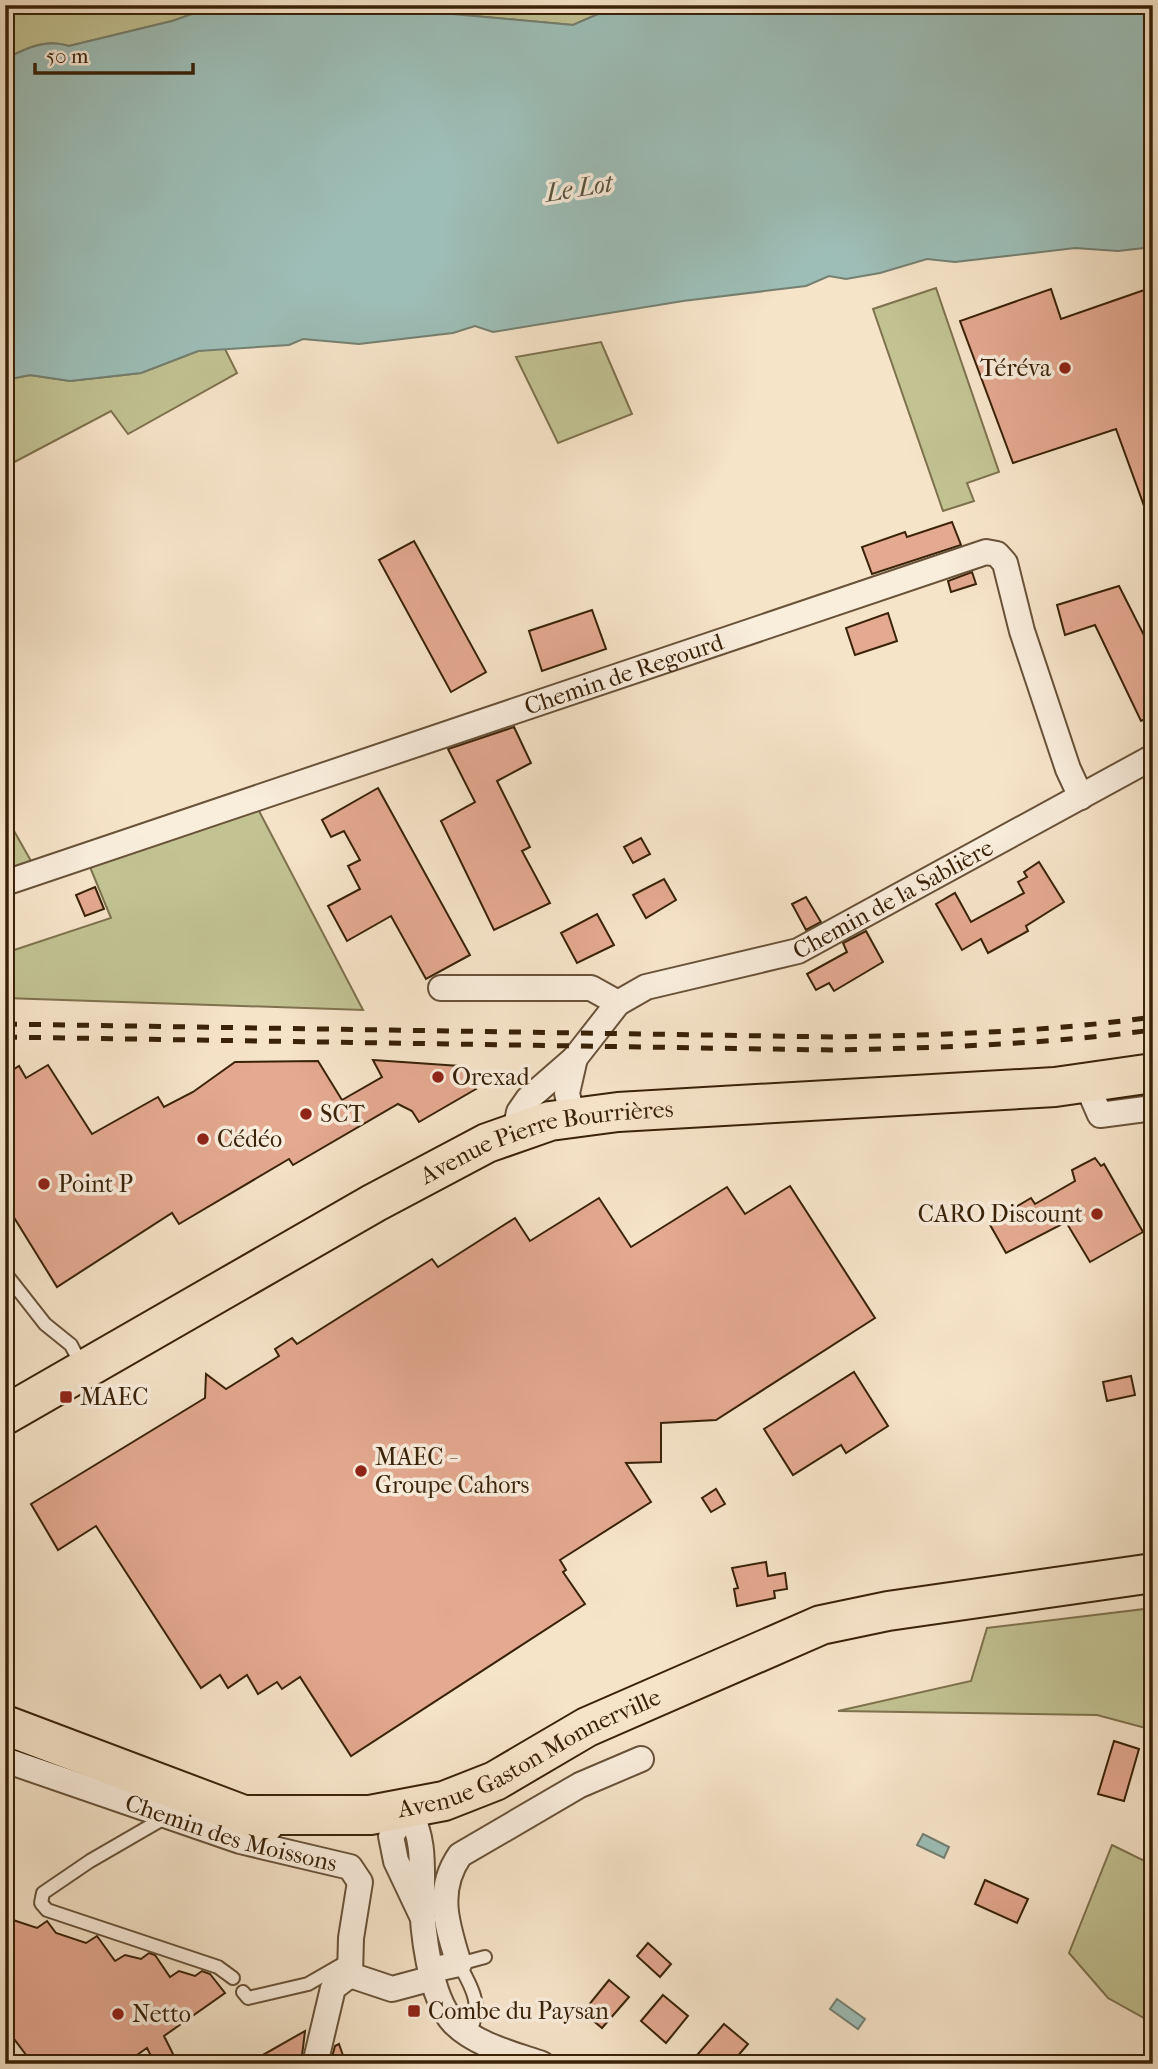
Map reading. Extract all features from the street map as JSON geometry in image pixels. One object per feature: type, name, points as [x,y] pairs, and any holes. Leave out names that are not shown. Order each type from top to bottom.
[{"type":"main road","name":"Avenue Pierre Bourrières","points":[[5,1415],[373,1203],[515,1131],[572,1116],[1086,1083],[1153,1073]]},
{"type":"main road","name":"Avenue Gaston Monnerville","points":[[5,1725],[243,1815],[302,1834],[368,1839],[407,1826],[454,1822],[509,1799],[607,1737],[656,1698],[730,1662],[821,1625],[888,1611],[1153,1573]]},
{"type":"street","name":"Chemin de Regourd","points":[[5,883],[986,552],[997,554],[1005,563],[1022,631],[1068,769],[1081,797]]},
{"type":"street","name":"Chemin de la Sablière","points":[[515,1131],[519,1112],[528,1099],[575,1058],[618,1003],[646,987],[798,951],[1153,757]]},
{"type":"street","points":[[441,988],[591,988],[618,1003]]},
{"type":"street","name":"Chemin de la Sablière","points":[[572,1116],[567,1093],[575,1058]]},
{"type":"street","points":[[1086,1083],[1100,1115],[1153,1108]]},
{"type":"street","points":[[315,2064],[333,1988],[349,1968],[392,1989],[459,1964],[444,1900],[448,1873],[460,1855],[580,1784],[640,1759]]},
{"type":"street","name":"Chemin des Moissons","points":[[5,1760],[93,1788],[166,1817],[240,1841],[350,1867],[360,1882],[349,1968]]},
{"type":"street","points":[[407,1826],[396,1861],[422,1916],[432,1974],[446,2013],[469,2034],[542,2064]]},
{"type":"lane","points":[[5,1273],[45,1324],[71,1345],[83,1370]]},
{"type":"lane","points":[[166,1817],[43,1893],[41,1903],[47,1910],[218,1967],[233,1978]]},
{"type":"lane","points":[[469,2034],[478,2009],[475,1993],[459,1964],[485,1957]]},
{"type":"lane","points":[[243,1992],[248,1998],[308,1983],[349,1968]]},
{"type":"green space","points":[[5,5],[218,5],[172,21],[69,46],[52,43],[36,45],[5,59]]},
{"type":"green space","points":[[398,5],[619,5],[573,25],[419,11]]},
{"type":"green space","points":[[936,288],[999,472],[967,483],[974,501],[943,511],[873,309]]},
{"type":"green space","points":[[601,342],[632,414],[558,443],[516,357]]},
{"type":"green space","points":[[224,347],[237,373],[128,434],[111,411],[5,467],[5,380],[30,375],[70,381],[141,373],[198,351]]},
{"type":"green space","points":[[258,809],[363,1010],[5,998],[5,953],[111,918],[90,867]]},
{"type":"green space","points":[[9,822],[31,861],[5,870],[5,824]]},
{"type":"green space","points":[[1153,1608],[1153,1730],[1097,1715],[838,1711],[971,1681],[987,1628]]},
{"type":"green space","points":[[1112,1845],[1153,1865],[1153,2023],[1108,1998],[1069,1953]]},
{"type":"water","name":"Le Lot","points":[[218,5],[398,5],[419,11],[573,25],[619,5],[1153,5],[1153,247],[1118,251],[1075,248],[955,262],[927,259],[880,273],[846,279],[829,276],[806,286],[683,301],[493,332],[475,326],[453,333],[359,344],[303,339],[289,345],[198,351],[141,373],[70,381],[30,375],[5,380],[5,59],[36,46],[69,46],[172,21]]},
{"type":"water","points":[[923,1834],[949,1847],[944,1858],[917,1845]]},
{"type":"water","points":[[837,1999],[865,2019],[858,2029],[830,2009]]},
{"type":"building","name":"Téréva","points":[[1153,287],[1151,525],[1116,429],[1013,463],[960,321],[1051,289],[1061,319]]},
{"type":"building","points":[[952,522],[961,545],[872,574],[862,547],[905,532],[907,537]]},
{"type":"building","points":[[414,541],[486,672],[451,692],[379,560]]},
{"type":"building","points":[[972,572],[976,584],[951,592],[948,581]]},
{"type":"building","points":[[1119,586],[1153,653],[1153,715],[1141,721],[1095,625],[1065,635],[1057,605]]},
{"type":"building","points":[[592,610],[606,649],[542,671],[529,631]]},
{"type":"building","points":[[888,613],[897,641],[855,655],[846,628]]},
{"type":"building","points":[[514,727],[531,763],[497,781],[530,847],[522,851],[550,903],[494,930],[441,821],[475,802],[448,749]]},
{"type":"building","points":[[378,788],[470,955],[426,979],[391,916],[347,941],[328,906],[360,889],[348,866],[360,860],[344,831],[331,837],[322,820]]},
{"type":"building","points":[[641,838],[650,854],[633,863],[624,847]]},
{"type":"building","points":[[1039,862],[1064,902],[1026,926],[1028,931],[988,953],[981,939],[962,950],[936,904],[955,893],[971,922],[1024,893],[1018,882],[1027,877],[1024,872]]},
{"type":"building","points":[[664,879],[676,900],[646,918],[633,895]]},
{"type":"building","points":[[95,887],[104,909],[85,916],[76,895]]},
{"type":"building","points":[[806,897],[821,922],[806,930],[792,904]]},
{"type":"building","points":[[597,914],[614,945],[577,963],[561,933]]},
{"type":"building","points":[[866,931],[883,962],[834,991],[829,983],[816,990],[807,974],[847,952],[843,943]]},
{"type":"building","points":[[373,1060],[460,1066],[476,1089],[419,1122],[412,1111],[398,1104],[293,1165],[289,1159],[179,1224],[172,1213],[57,1287],[5,1203],[5,1075],[19,1066],[26,1078],[48,1065],[92,1134],[158,1097],[164,1107],[193,1092],[235,1062],[318,1061],[342,1100],[382,1077]]},
{"type":"building","name":"CARO Discount","points":[[1095,1158],[1101,1166],[1104,1164],[1143,1232],[1090,1262],[1066,1222],[1006,1253],[989,1223],[1031,1198],[1035,1204],[1075,1181],[1072,1170]]},
{"type":"building","name":"MAEC - Groupe Cahors","points":[[790,1186],[875,1318],[716,1420],[661,1423],[661,1462],[626,1463],[651,1502],[560,1560],[566,1570],[563,1572],[585,1604],[351,1756],[300,1677],[282,1689],[277,1682],[258,1694],[247,1675],[228,1688],[220,1675],[201,1688],[96,1526],[58,1550],[31,1504],[205,1398],[206,1374],[226,1389],[279,1356],[275,1349],[292,1338],[297,1344],[432,1259],[438,1267],[515,1218],[530,1241],[599,1198],[631,1247],[727,1187],[745,1214]]},
{"type":"building","points":[[854,1372],[888,1426],[846,1453],[841,1445],[793,1475],[764,1429]]},
{"type":"building","points":[[1131,1376],[1135,1395],[1107,1401],[1103,1382]]},
{"type":"building","points":[[716,1489],[725,1504],[711,1512],[702,1498]]},
{"type":"building","points":[[766,1562],[768,1576],[785,1573],[787,1589],[774,1591],[775,1598],[737,1606],[734,1589],[738,1588],[732,1568]]},
{"type":"building","points":[[1114,1741],[1139,1749],[1124,1801],[1098,1794]]},
{"type":"building","points":[[985,1880],[1028,1899],[1017,1923],[975,1904]]},
{"type":"building","name":"Netto","points":[[13,1920],[37,1928],[47,1921],[56,1933],[86,1943],[97,1936],[115,1961],[125,1955],[141,1959],[149,1953],[155,1955],[170,1977],[179,1971],[195,1976],[202,1971],[210,1974],[225,1993],[164,2036],[178,2064],[155,2064],[147,2048],[124,2064],[33,2064],[5,2027],[5,1926]]},
{"type":"building","points":[[648,1943],[671,1964],[660,1977],[637,1956]]},
{"type":"building","points":[[609,1980],[629,1997],[602,2028],[583,2012]]},
{"type":"building","points":[[663,1995],[688,2016],[666,2043],[641,2021]]},
{"type":"building","points":[[724,2024],[748,2044],[731,2064],[710,2064],[698,2054]]},
{"type":"building","points":[[305,2031],[301,2064],[247,2064]]},
{"type":"building","points":[[339,2044],[346,2064],[330,2064],[335,2046]]},
{"type":"railway","points":[[5,1024],[833,1037],[953,1034],[1153,1017]]},
{"type":"railway","points":[[5,1037],[832,1050],[993,1044],[1153,1030]]},
{"type":"place","name":"Téréva","points":[[1065,368]]},
{"type":"place","name":"Orexad","points":[[438,1077]]},
{"type":"place","name":"SCT","points":[[306,1114]]},
{"type":"place","name":"Cédéo","points":[[203,1139]]},
{"type":"place","name":"Point P","points":[[44,1184]]},
{"type":"place","name":"CARO Discount","points":[[1097,1214]]},
{"type":"place","name":"MAEC","points":[[66,1397]]},
{"type":"place","name":"MAEC - Groupe Cahors","points":[[361,1471]]},
{"type":"place","name":"Combe du Paysan","points":[[414,2011]]},
{"type":"place","name":"Netto","points":[[118,2014]]}]
